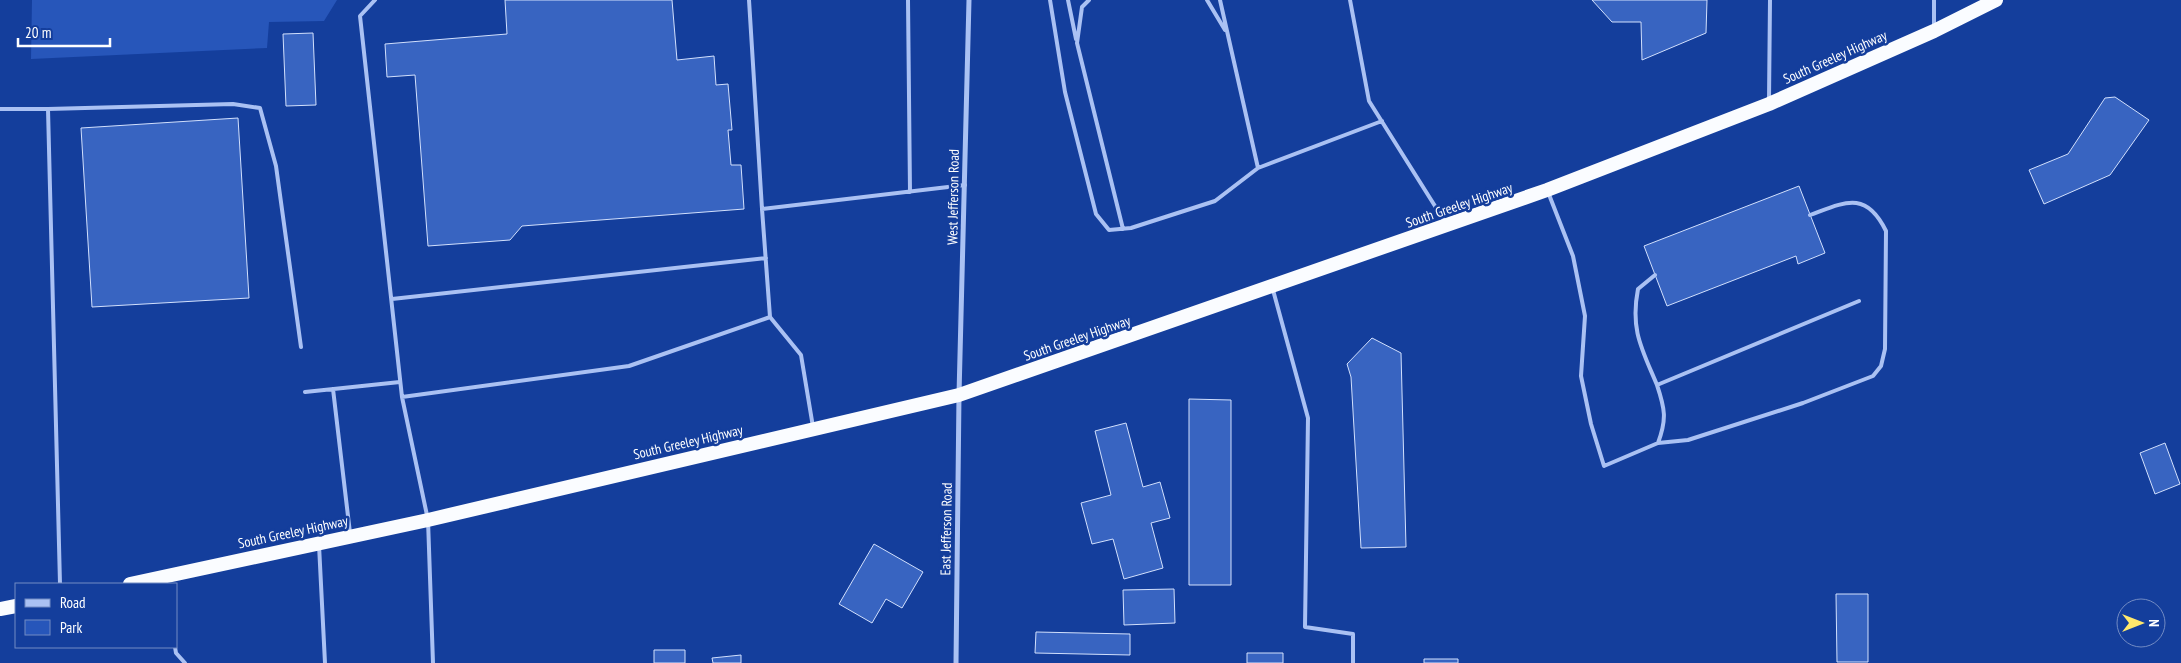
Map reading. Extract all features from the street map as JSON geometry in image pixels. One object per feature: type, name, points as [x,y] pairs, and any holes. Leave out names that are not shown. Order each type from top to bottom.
[{"type":"highway","name":"South Greeley Highway","points":[[141,583],[163,581],[319,543],[428,520],[959,395],[1547,190],[1769,104],[1934,31],[1996,0]]},
{"type":"highway","points":[[0,608],[15,606]]},
{"type":"street","name":"West Jefferson Road","points":[[959,395],[969,0]]},
{"type":"street","name":"East Jefferson Road","points":[[956,663],[959,395]]},
{"type":"lane","points":[[375,0],[360,16],[402,397],[428,520],[433,663]]},
{"type":"lane","points":[[749,0],[770,317],[801,355],[814,430]]},
{"type":"lane","points":[[908,0],[910,192]]},
{"type":"lane","points":[[1050,0],[1065,92],[1096,214],[1109,230],[1131,228],[1215,201],[1258,168],[1382,121]]},
{"type":"lane","points":[[1068,0],[1123,229]]},
{"type":"lane","points":[[1077,43],[1082,7],[1089,0]]},
{"type":"lane","points":[[1207,0],[1228,34]]},
{"type":"lane","points":[[1220,0],[1258,168]]},
{"type":"lane","points":[[1350,0],[1369,101],[1448,226]]},
{"type":"lane","points":[[1769,104],[1770,0]]},
{"type":"lane","points":[[1934,0],[1934,31]]},
{"type":"lane","points":[[0,109],[233,104],[260,108],[276,166],[301,347]]},
{"type":"lane","points":[[48,109],[60,583]]},
{"type":"lane","points":[[762,209],[965,185]]},
{"type":"lane","points":[[1547,190],[1573,256],[1585,316],[1582,376],[1591,424],[1604,466],[1658,443],[1688,440],[1803,403],[1873,376],[1881,366],[1885,349],[1886,232],[1880,218],[1867,207],[1849,201],[1810,216]]},
{"type":"lane","points":[[392,300],[766,258]]},
{"type":"lane","points":[[1655,275],[1638,289],[1634,310],[1636,332],[1665,407],[1665,424],[1658,443]]},
{"type":"lane","points":[[1272,287],[1308,418],[1304,627],[1353,634],[1353,663]]},
{"type":"lane","points":[[1657,385],[1859,301]]},
{"type":"lane","points":[[402,397],[629,366],[770,317]]},
{"type":"lane","points":[[305,392],[400,382]]},
{"type":"lane","points":[[333,389],[351,537]]},
{"type":"lane","points":[[319,543],[325,663]]},
{"type":"lane","points":[[175,648],[176,653],[185,663]]},
{"type":"green space","points":[[32,0],[337,0],[324,21],[269,22],[267,48],[31,59]]},
{"type":"building","points":[[505,0],[672,0],[677,60],[714,56],[716,85],[728,84],[732,130],[728,130],[731,165],[741,165],[744,209],[522,226],[510,240],[428,246],[415,75],[387,77],[385,44],[507,34]]},
{"type":"building","points":[[1592,0],[1707,0],[1706,33],[1642,60],[1641,22],[1612,22]]},
{"type":"building","points":[[313,33],[316,105],[286,106],[283,34]]},
{"type":"building","points":[[2115,97],[2149,120],[2110,175],[2044,204],[2029,170],[2068,154],[2105,98]]},
{"type":"building","points":[[238,118],[249,298],[92,307],[81,128]]},
{"type":"building","points":[[1799,186],[1825,253],[1798,264],[1796,256],[1667,306],[1644,246]]},
{"type":"building","points":[[1372,338],[1401,353],[1406,547],[1361,548],[1351,377],[1347,364]]},
{"type":"building","points":[[1189,399],[1231,400],[1231,585],[1189,585]]},
{"type":"building","points":[[1126,423],[1143,487],[1160,482],[1170,518],[1151,523],[1163,568],[1124,579],[1113,539],[1092,544],[1081,503],[1111,495],[1095,431]]},
{"type":"building","points":[[2165,443],[2180,484],[2155,494],[2140,453]]},
{"type":"building","points":[[874,544],[923,572],[902,608],[886,599],[872,623],[839,604]]},
{"type":"building","points":[[1174,589],[1175,623],[1124,625],[1123,590]]},
{"type":"building","points":[[1836,594],[1868,594],[1868,662],[1837,662]]},
{"type":"building","points":[[1036,632],[1130,634],[1130,655],[1035,653]]},
{"type":"building","points":[[654,650],[685,650],[685,663],[654,663]]},
{"type":"building","points":[[1247,653],[1283,653],[1283,663],[1247,663]]},
{"type":"building","points":[[741,655],[741,663],[713,663],[712,658]]},
{"type":"building","points":[[1424,659],[1458,659],[1458,663],[1424,663]]}]
